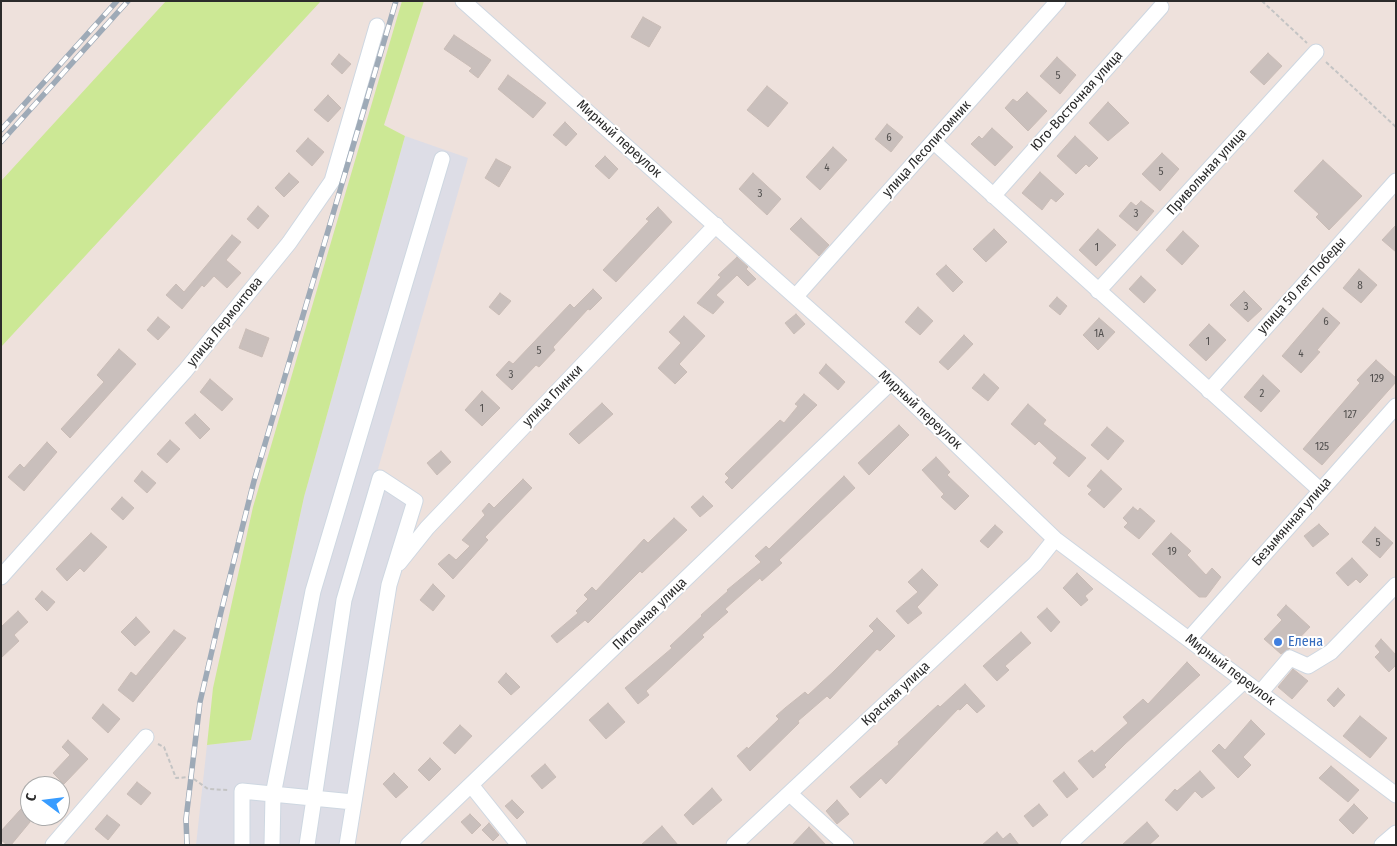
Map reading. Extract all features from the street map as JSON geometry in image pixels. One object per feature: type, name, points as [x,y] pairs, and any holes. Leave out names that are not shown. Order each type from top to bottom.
[{"type":"street","name":"Мирный переулок","points":[[463,1],[891,382],[1055,539],[1396,795]]},
{"type":"street","name":"улица Лесопитомник","points":[[796,296],[1058,1]]},
{"type":"street","name":"Юго-Восточная улица","points":[[993,196],[1160,7]]},
{"type":"street","name":"улица Лермонтова","points":[[1,577],[185,371],[289,243],[332,181],[377,26]]},
{"type":"street","name":"Привольная улица","points":[[1098,291],[1316,52]]},
{"type":"street","points":[[934,142],[1320,490]]},
{"type":"street","points":[[272,845],[272,795],[313,592],[442,158]]},
{"type":"street","name":"улица 50 лет Победы","points":[[1209,391],[1396,181]]},
{"type":"street","name":"улица Глинки","points":[[394,570],[426,528],[716,225]]},
{"type":"street","name":"Питомная улица","points":[[408,845],[891,382]]},
{"type":"street","name":"Безымянная улица","points":[[1189,640],[1396,406]]},
{"type":"street","points":[[307,845],[312,798],[344,600],[380,478],[415,501],[389,585],[352,802],[347,845]]},
{"type":"street","name":"Красная улица","points":[[734,845],[1035,564],[1055,539]]},
{"type":"street","points":[[1260,693],[1290,658],[1308,666],[1331,652],[1396,584]]},
{"type":"street","points":[[1068,845],[1244,681]]},
{"type":"street","points":[[53,845],[146,737]]},
{"type":"street","points":[[471,785],[519,845]]},
{"type":"street","points":[[242,845],[242,791],[352,802]]},
{"type":"street","points":[[790,794],[846,845]]},
{"type":"street","points":[[1382,845],[1396,833]]},
{"type":"path","points":[[1262,1],[1396,127]]},
{"type":"path","points":[[146,737],[164,747],[176,778],[191,776],[208,788],[242,791]]},
{"type":"shaded area","points":[[405,136],[468,158],[378,469],[422,502],[401,563],[353,845],[196,845],[207,745],[251,740],[304,497]]},
{"type":"green space","points":[[166,1],[321,1],[1,347],[1,181]]},
{"type":"green space","points":[[402,1],[424,1],[384,125],[405,136],[304,497],[251,740],[207,745],[213,688],[253,507]]},
{"type":"building","points":[[643,17],[661,27],[649,47],[631,37]]},
{"type":"building","points":[[454,35],[491,60],[478,78],[469,71],[472,68],[444,49]]},
{"type":"building","points":[[1268,53],[1282,66],[1264,85],[1250,72]]},
{"type":"building","points":[[339,54],[351,64],[342,74],[331,64]]},
{"type":"building","points":[[1057,57],[1076,75],[1060,94],[1040,76]]},
{"type":"building","points":[[508,75],[546,103],[533,118],[498,89]]},
{"type":"building","points":[[767,86],[788,103],[768,127],[747,110]]},
{"type":"building","points":[[1027,92],[1047,111],[1028,131],[1005,108],[1013,99],[1017,102]]},
{"type":"building","points":[[328,95],[341,108],[328,122],[314,110]]},
{"type":"building","points":[[1108,102],[1129,123],[1108,141],[1089,123]]},
{"type":"building","points":[[565,122],[577,134],[566,146],[553,135]]},
{"type":"building","points":[[887,124],[903,137],[891,152],[875,139]]},
{"type":"building","points":[[992,128],[1013,147],[995,166],[971,144],[979,136],[982,139]]},
{"type":"building","points":[[1075,136],[1098,158],[1089,167],[1086,164],[1076,174],[1057,156]]},
{"type":"building","points":[[308,138],[324,152],[312,166],[296,151]]},
{"type":"building","points":[[833,147],[847,160],[820,190],[806,177]]},
{"type":"building","points":[[1162,153],[1179,169],[1160,191],[1142,174]]},
{"type":"building","points":[[605,156],[618,169],[609,179],[595,166]]},
{"type":"building","points":[[496,159],[511,167],[499,187],[485,178]]},
{"type":"building","points":[[1323,160],[1362,196],[1329,230],[1316,217],[1319,214],[1294,191]]},
{"type":"building","points":[[1040,172],[1064,194],[1056,202],[1051,198],[1042,210],[1022,193]]},
{"type":"building","points":[[289,173],[299,182],[284,197],[275,188]]},
{"type":"building","points":[[753,173],[781,199],[767,215],[739,189]]},
{"type":"building","points":[[1141,201],[1154,211],[1137,231],[1119,216],[1131,202],[1136,206]]},
{"type":"building","points":[[258,206],[269,216],[258,229],[247,219]]},
{"type":"building","points":[[658,207],[672,222],[616,282],[603,270],[649,221],[646,219]]},
{"type":"building","points":[[801,218],[829,245],[819,256],[790,229]]},
{"type":"building","points":[[1396,225],[1396,252],[1382,240]]},
{"type":"building","points":[[994,229],[1007,242],[986,262],[973,249]]},
{"type":"building","points":[[1098,229],[1116,245],[1096,266],[1079,250]]},
{"type":"building","points":[[1183,231],[1199,246],[1182,265],[1166,250]]},
{"type":"building","points":[[232,235],[241,242],[226,260],[241,273],[227,288],[214,276],[204,287],[202,285],[182,309],[166,295],[176,284],[184,292]]},
{"type":"building","points":[[737,257],[748,267],[746,269],[756,279],[748,286],[737,275],[716,295],[724,302],[713,314],[697,303],[721,277],[718,275]]},
{"type":"building","points":[[946,265],[963,282],[953,292],[936,274]]},
{"type":"building","points":[[1359,269],[1377,285],[1361,303],[1343,288]]},
{"type":"building","points":[[1141,276],[1156,290],[1144,303],[1129,289]]},
{"type":"building","points":[[593,289],[602,298],[590,310],[588,309],[553,347],[555,350],[539,367],[536,365],[512,390],[496,375],[509,361],[513,364],[570,304],[574,308]]},
{"type":"building","points":[[1244,291],[1262,309],[1248,322],[1230,305]]},
{"type":"building","points":[[500,293],[511,301],[499,315],[489,307]]},
{"type":"building","points":[[1057,297],[1067,306],[1060,315],[1049,306]]},
{"type":"building","points":[[918,307],[933,321],[920,335],[905,322]]},
{"type":"building","points":[[1323,308],[1340,323],[1317,350],[1320,352],[1301,373],[1282,356]]},
{"type":"building","points":[[796,314],[805,324],[794,334],[785,323]]},
{"type":"building","points":[[684,316],[705,336],[679,364],[687,372],[675,384],[658,368],[681,343],[669,332]]},
{"type":"building","points":[[158,317],[170,327],[158,340],[147,330]]},
{"type":"building","points":[[1099,318],[1115,332],[1098,350],[1083,335]]},
{"type":"building","points":[[1209,324],[1226,340],[1206,361],[1189,345]]},
{"type":"building","points":[[246,329],[269,338],[262,357],[239,348]]},
{"type":"building","points":[[964,335],[973,344],[948,370],[939,362]]},
{"type":"building","points":[[119,349],[136,364],[70,438],[61,429],[104,382],[97,375]]},
{"type":"building","points":[[1376,360],[1396,378],[1396,382],[1322,465],[1303,449],[1360,383],[1357,380]]},
{"type":"building","points":[[826,364],[845,382],[838,390],[819,373]]},
{"type":"building","points":[[984,374],[999,388],[988,401],[972,388]]},
{"type":"building","points":[[1263,375],[1280,391],[1261,412],[1244,397]]},
{"type":"building","points":[[210,379],[233,399],[222,411],[200,392]]},
{"type":"building","points":[[482,391],[500,408],[482,426],[465,410]]},
{"type":"building","points":[[804,394],[817,405],[732,489],[725,482],[729,478],[725,474],[780,420],[784,423],[798,406],[795,404]]},
{"type":"building","points":[[602,403],[613,414],[579,444],[569,434]]},
{"type":"building","points":[[1028,404],[1046,420],[1043,424],[1086,458],[1069,477],[1053,463],[1057,458],[1039,441],[1035,445],[1011,424]]},
{"type":"building","points":[[195,414],[210,429],[200,439],[185,423]]},
{"type":"building","points":[[899,425],[909,435],[869,475],[858,463]]},
{"type":"building","points":[[1107,427],[1124,441],[1108,460],[1091,445]]},
{"type":"building","points":[[170,440],[180,449],[167,463],[157,454]]},
{"type":"building","points":[[47,442],[57,452],[24,491],[8,477],[20,464],[24,468]]},
{"type":"building","points":[[441,451],[451,462],[437,475],[427,463]]},
{"type":"building","points":[[936,457],[950,472],[947,475],[969,496],[955,510],[941,497],[944,494],[922,470]]},
{"type":"building","points":[[1101,470],[1122,489],[1104,508],[1088,494],[1092,490],[1087,486]]},
{"type":"building","points":[[142,471],[156,483],[147,493],[134,481]]},
{"type":"building","points":[[844,476],[855,488],[779,560],[782,563],[762,581],[760,578],[725,609],[728,612],[646,691],[649,695],[638,704],[625,688],[672,648],[670,646],[701,615],[727,590],[761,562],[755,556],[766,546],[769,549]]},
{"type":"building","points":[[523,479],[532,488],[485,537],[488,540],[453,579],[438,564],[449,554],[456,560],[470,546],[462,540],[485,515],[482,511],[489,503],[494,508]]},
{"type":"building","points":[[703,496],[713,506],[700,517],[691,507]]},
{"type":"building","points":[[122,497],[134,508],[123,520],[111,509]]},
{"type":"building","points":[[1133,507],[1138,511],[1140,508],[1155,521],[1139,539],[1124,527],[1128,523],[1123,518]]},
{"type":"building","points":[[674,518],[687,530],[642,573],[640,571],[588,623],[585,620],[557,643],[551,636],[578,613],[576,611],[588,599],[584,595],[592,587],[596,591],[644,539],[648,543]]},
{"type":"building","points":[[1319,524],[1329,534],[1313,547],[1304,536]]},
{"type":"building","points":[[995,525],[1003,532],[988,548],[980,541]]},
{"type":"building","points":[[1375,527],[1393,543],[1380,558],[1362,542]]},
{"type":"building","points":[[91,533],[107,547],[84,572],[80,568],[67,581],[56,569]]},
{"type":"building","points":[[1171,533],[1191,551],[1187,555],[1206,575],[1212,568],[1221,577],[1206,597],[1199,597],[1152,554]]},
{"type":"building","points":[[1352,558],[1368,575],[1360,583],[1356,579],[1348,586],[1336,573]]},
{"type":"building","points":[[922,569],[938,585],[917,607],[922,613],[908,624],[896,611],[918,592],[908,582]]},
{"type":"building","points":[[1077,573],[1093,589],[1085,596],[1088,600],[1081,606],[1063,588]]},
{"type":"building","points":[[433,584],[445,596],[433,611],[420,600]]},
{"type":"building","points":[[42,591],[55,602],[47,611],[35,599]]},
{"type":"building","points":[[1286,605],[1310,627],[1289,649],[1281,654],[1264,639],[1282,620],[1277,615]]},
{"type":"building","points":[[1047,608],[1060,622],[1051,632],[1037,617]]},
{"type":"building","points":[[18,611],[28,622],[14,635],[19,641],[1,658],[1,627]]},
{"type":"building","points":[[136,617],[150,632],[135,646],[121,632]]},
{"type":"building","points":[[877,618],[895,636],[880,651],[877,649],[830,699],[827,696],[798,721],[799,723],[750,771],[737,756],[747,747],[748,749],[779,719],[776,716],[785,708],[805,692],[808,695],[833,672],[874,631],[869,626]]},
{"type":"building","points":[[174,630],[186,638],[133,702],[118,690],[131,672],[136,676]]},
{"type":"building","points":[[1021,632],[1031,643],[1005,666],[1009,670],[997,681],[983,666]]},
{"type":"building","points":[[1381,639],[1396,655],[1396,665],[1389,672],[1375,657],[1380,652],[1375,646]]},
{"type":"building","points":[[1187,662],[1200,675],[1125,744],[1104,765],[1106,767],[1093,778],[1078,761],[1092,750],[1094,753],[1128,723],[1123,717],[1143,699],[1148,704]]},
{"type":"building","points":[[1293,669],[1308,681],[1292,699],[1278,687]]},
{"type":"building","points":[[506,673],[520,687],[511,695],[498,682]]},
{"type":"building","points":[[965,684],[985,706],[977,713],[967,703],[960,710],[958,709],[886,784],[881,778],[860,798],[850,787],[899,744],[898,742],[938,705],[940,707]]},
{"type":"building","points":[[1338,688],[1345,695],[1334,707],[1327,700]]},
{"type":"building","points":[[608,703],[625,722],[606,739],[589,720]]},
{"type":"building","points":[[103,704],[120,719],[108,733],[92,718]]},
{"type":"building","points":[[1360,716],[1387,738],[1370,758],[1343,736]]},
{"type":"building","points":[[1251,720],[1265,734],[1243,757],[1251,765],[1238,778],[1212,751],[1219,744],[1225,750]]},
{"type":"building","points":[[460,725],[472,736],[455,754],[443,743]]},
{"type":"building","points":[[68,740],[88,759],[70,778],[70,776],[56,776],[53,773],[70,755],[62,747]]},
{"type":"building","points":[[430,758],[441,769],[429,781],[418,770]]},
{"type":"building","points":[[545,764],[556,777],[542,789],[531,776]]},
{"type":"building","points":[[1331,766],[1359,790],[1348,802],[1319,778]]},
{"type":"building","points":[[1200,771],[1215,788],[1202,798],[1195,791],[1177,811],[1165,800],[1175,789],[1177,791]]},
{"type":"building","points":[[1064,772],[1078,789],[1067,798],[1053,781]]},
{"type":"building","points":[[394,773],[408,787],[396,798],[383,784]]},
{"type":"building","points":[[137,782],[151,793],[141,805],[127,794]]},
{"type":"building","points":[[712,788],[722,800],[693,825],[684,815]]},
{"type":"building","points":[[512,800],[524,812],[517,819],[505,806]]},
{"type":"building","points":[[837,800],[849,814],[837,824],[826,811]]},
{"type":"building","points":[[1039,804],[1048,815],[1033,827],[1024,816]]},
{"type":"building","points":[[1354,804],[1368,818],[1353,834],[1339,820]]},
{"type":"building","points":[[20,810],[20,826],[27,826],[11,845],[7,845],[1,840],[1,831]]},
{"type":"building","points":[[470,814],[481,825],[472,834],[461,822]]},
{"type":"building","points":[[107,815],[120,825],[108,840],[95,829]]},
{"type":"building","points":[[1147,822],[1159,836],[1149,845],[1122,845]]},
{"type":"building","points":[[489,823],[499,835],[493,841],[482,830]]},
{"type":"building","points":[[662,826],[678,845],[641,845]]},
{"type":"building","points":[[809,827],[826,845],[792,845]]},
{"type":"building","points":[[997,832],[1003,839],[1010,833],[1019,845],[982,845]]},
{"type":"railway","points":[[1,130],[117,1]]},
{"type":"railway","points":[[1,142],[128,1]]},
{"type":"railway","points":[[187,845],[186,819],[200,702],[221,612],[254,481],[396,1]]},
{"type":"place","name":"Елена","points":[[1278,642]]}]
